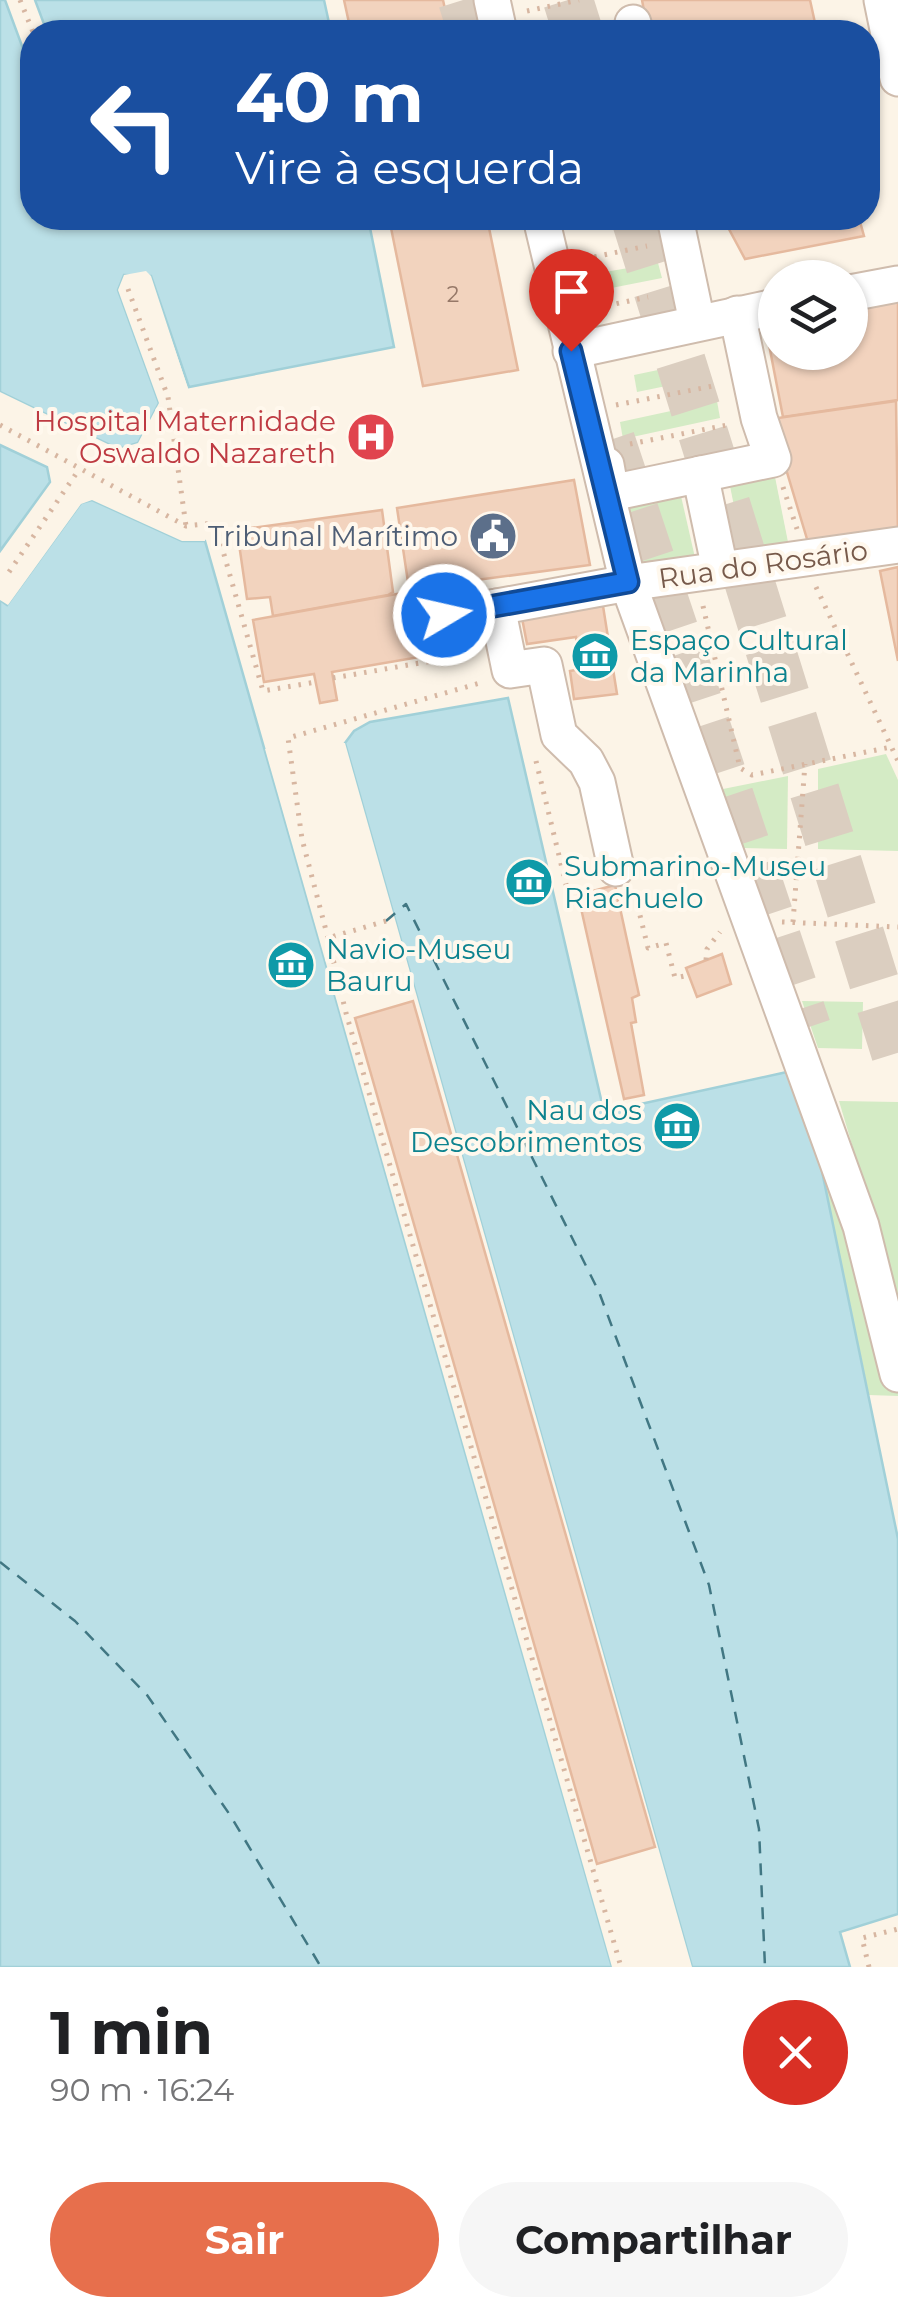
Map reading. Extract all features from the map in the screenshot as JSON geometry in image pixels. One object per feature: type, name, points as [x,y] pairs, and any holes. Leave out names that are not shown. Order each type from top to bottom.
[{"type":"street","points":[[882,0],[898,78]]},
{"type":"street","points":[[544,230],[594,410],[611,493],[773,459],[759,418],[736,314]]},
{"type":"street","points":[[555,230],[628,582],[861,1226],[898,1374]]},
{"type":"street","points":[[677,230],[693,305]]},
{"type":"street","points":[[868,290],[898,284]]},
{"type":"street","points":[[575,337],[693,305],[736,314],[758,309]]},
{"type":"street","points":[[700,474],[708,570]]},
{"type":"street","name":"Rua do Rosário","points":[[444,615],[628,582],[898,545]]},
{"type":"street","points":[[497,607],[510,670],[544,665],[559,735],[586,761],[596,782],[617,884]]},
{"type":"path","points":[[504,16],[579,0]]},
{"type":"path","points":[[562,263],[674,230]]},
{"type":"path","points":[[128,289],[168,398],[186,526]]},
{"type":"path","points":[[575,337],[693,305]]},
{"type":"path","points":[[594,410],[750,379]]},
{"type":"path","points":[[602,450],[759,418]]},
{"type":"path","points":[[0,425],[186,526],[215,523],[263,691],[316,682]]},
{"type":"path","points":[[773,459],[820,597],[898,760]]},
{"type":"path","points":[[10,572],[80,468]]},
{"type":"path","points":[[708,570],[740,768],[752,774],[891,747]]},
{"type":"path","points":[[333,678],[504,648]]},
{"type":"path","points":[[486,681],[288,738],[302,838],[346,1013],[622,1967]]},
{"type":"path","points":[[533,746],[572,909],[581,906]]},
{"type":"path","points":[[794,922],[805,764]]},
{"type":"path","points":[[617,884],[635,895],[648,948],[666,944],[675,978],[689,976]]},
{"type":"path","points":[[751,920],[898,927]]},
{"type":"path","points":[[328,938],[386,921]]},
{"type":"path","points":[[869,1967],[862,1938],[898,1928]]},
{"type":"green space","points":[[658,263],[662,278],[591,292],[587,275]]},
{"type":"green space","points":[[706,360],[710,377],[637,392],[634,375]]},
{"type":"green space","points":[[717,401],[720,418],[623,439],[620,422]]},
{"type":"green space","points":[[775,477],[788,542],[743,551],[730,486]]},
{"type":"green space","points":[[681,496],[696,562],[645,572],[622,508]]},
{"type":"green space","points":[[886,754],[898,780],[898,851],[818,849],[818,769]]},
{"type":"green space","points":[[788,776],[787,849],[743,848],[723,789]]},
{"type":"green space","points":[[802,1001],[863,1002],[862,1049],[818,1048]]},
{"type":"green space","points":[[839,1101],[898,1102],[898,1396],[869,1395],[817,1147],[853,1148]]},
{"type":"water","points":[[0,0],[5,0],[20,41],[20,230],[370,230],[394,347],[189,387],[151,276],[124,275],[118,290],[159,403],[138,443],[118,449],[0,392]]},
{"type":"water","points":[[35,0],[324,0],[328,20],[42,20]]},
{"type":"water","points":[[0,445],[47,467],[50,482],[0,551]]},
{"type":"water","points":[[92,500],[182,541],[205,541],[612,1967],[0,1967],[0,600],[7,605],[81,503]]},
{"type":"water","points":[[508,698],[604,1112],[787,1072],[817,1147],[898,1539],[898,1914],[840,1932],[850,1967],[692,1967],[345,743],[354,731],[370,722]]},
{"type":"pier","points":[[146,271],[151,276],[189,392],[184,388],[147,278],[127,280],[123,289],[164,403],[142,447],[117,453],[0,398],[0,392],[118,449],[138,443],[159,403],[118,290],[124,275]]},
{"type":"pier","points":[[91,495],[183,536],[205,536],[205,541],[182,541],[92,500],[81,504],[8,605],[0,600],[0,595],[7,598],[77,500]]},
{"type":"pier","points":[[340,743],[345,743],[692,1967],[687,1967]]},
{"type":"pier","points":[[265,749],[270,749],[617,1967],[612,1967]]},
{"type":"building","points":[[344,0],[443,0],[447,20],[348,20]]},
{"type":"building","points":[[642,0],[810,0],[814,20],[646,20]]},
{"type":"building","points":[[391,230],[489,230],[518,370],[423,386]]},
{"type":"building","points":[[729,230],[862,230],[864,236],[745,259]]},
{"type":"building","points":[[898,298],[898,400],[783,417],[774,370],[868,370],[868,304]]},
{"type":"building","points":[[896,401],[898,538],[810,549],[771,419]]},
{"type":"building","name":"Tribunal Marítimo","points":[[574,480],[590,565],[409,589],[397,508]]},
{"type":"building","points":[[382,510],[393,592],[273,616],[270,597],[247,599],[237,530]]},
{"type":"building","points":[[898,567],[898,661],[880,571]]},
{"type":"building","points":[[419,590],[431,655],[332,672],[337,700],[320,703],[314,674],[264,682],[253,620]]},
{"type":"building","name":"Espaço Cultural da Marinha","points":[[603,606],[617,694],[574,699],[570,671],[581,669],[576,637],[527,644],[522,618]]},
{"type":"building","points":[[615,885],[639,995],[632,998],[636,1022],[631,1023],[644,1095],[624,1099],[578,895]]},
{"type":"building","points":[[722,954],[731,984],[697,997],[686,968]]},
{"type":"building","points":[[413,1001],[655,1847],[597,1864],[355,1018]]},
{"type":"ferry route","points":[[386,921],[406,904],[599,1292],[709,1585],[759,1829],[765,1967]]},
{"type":"ferry route","points":[[0,1562],[75,1621],[147,1695],[230,1815],[321,1967]]},
{"type":"tunnel","points":[[463,0],[469,20]]},
{"type":"tunnel","points":[[568,0],[574,20]]},
{"type":"tunnel","points":[[640,230],[898,1059]]},
{"type":"tunnel","points":[[610,440],[806,1028]]},
{"type":"place","name":"Hospital Maternidade Oswaldo Nazareth","points":[[371,437]]},
{"type":"place","name":"Tribunal Marítimo","points":[[493,536]]},
{"type":"place","name":"Espaço Cultural da Marinha","points":[[595,656]]},
{"type":"place","name":"Submarino-Museu Riachuelo","points":[[529,882]]},
{"type":"place","name":"Navio-Museu Bauru","points":[[291,965]]},
{"type":"place","name":"Nau dos Descobrimentos","points":[[677,1126]]},
{"type":"route","points":[[444,615],[628,582],[571,351]]}]
